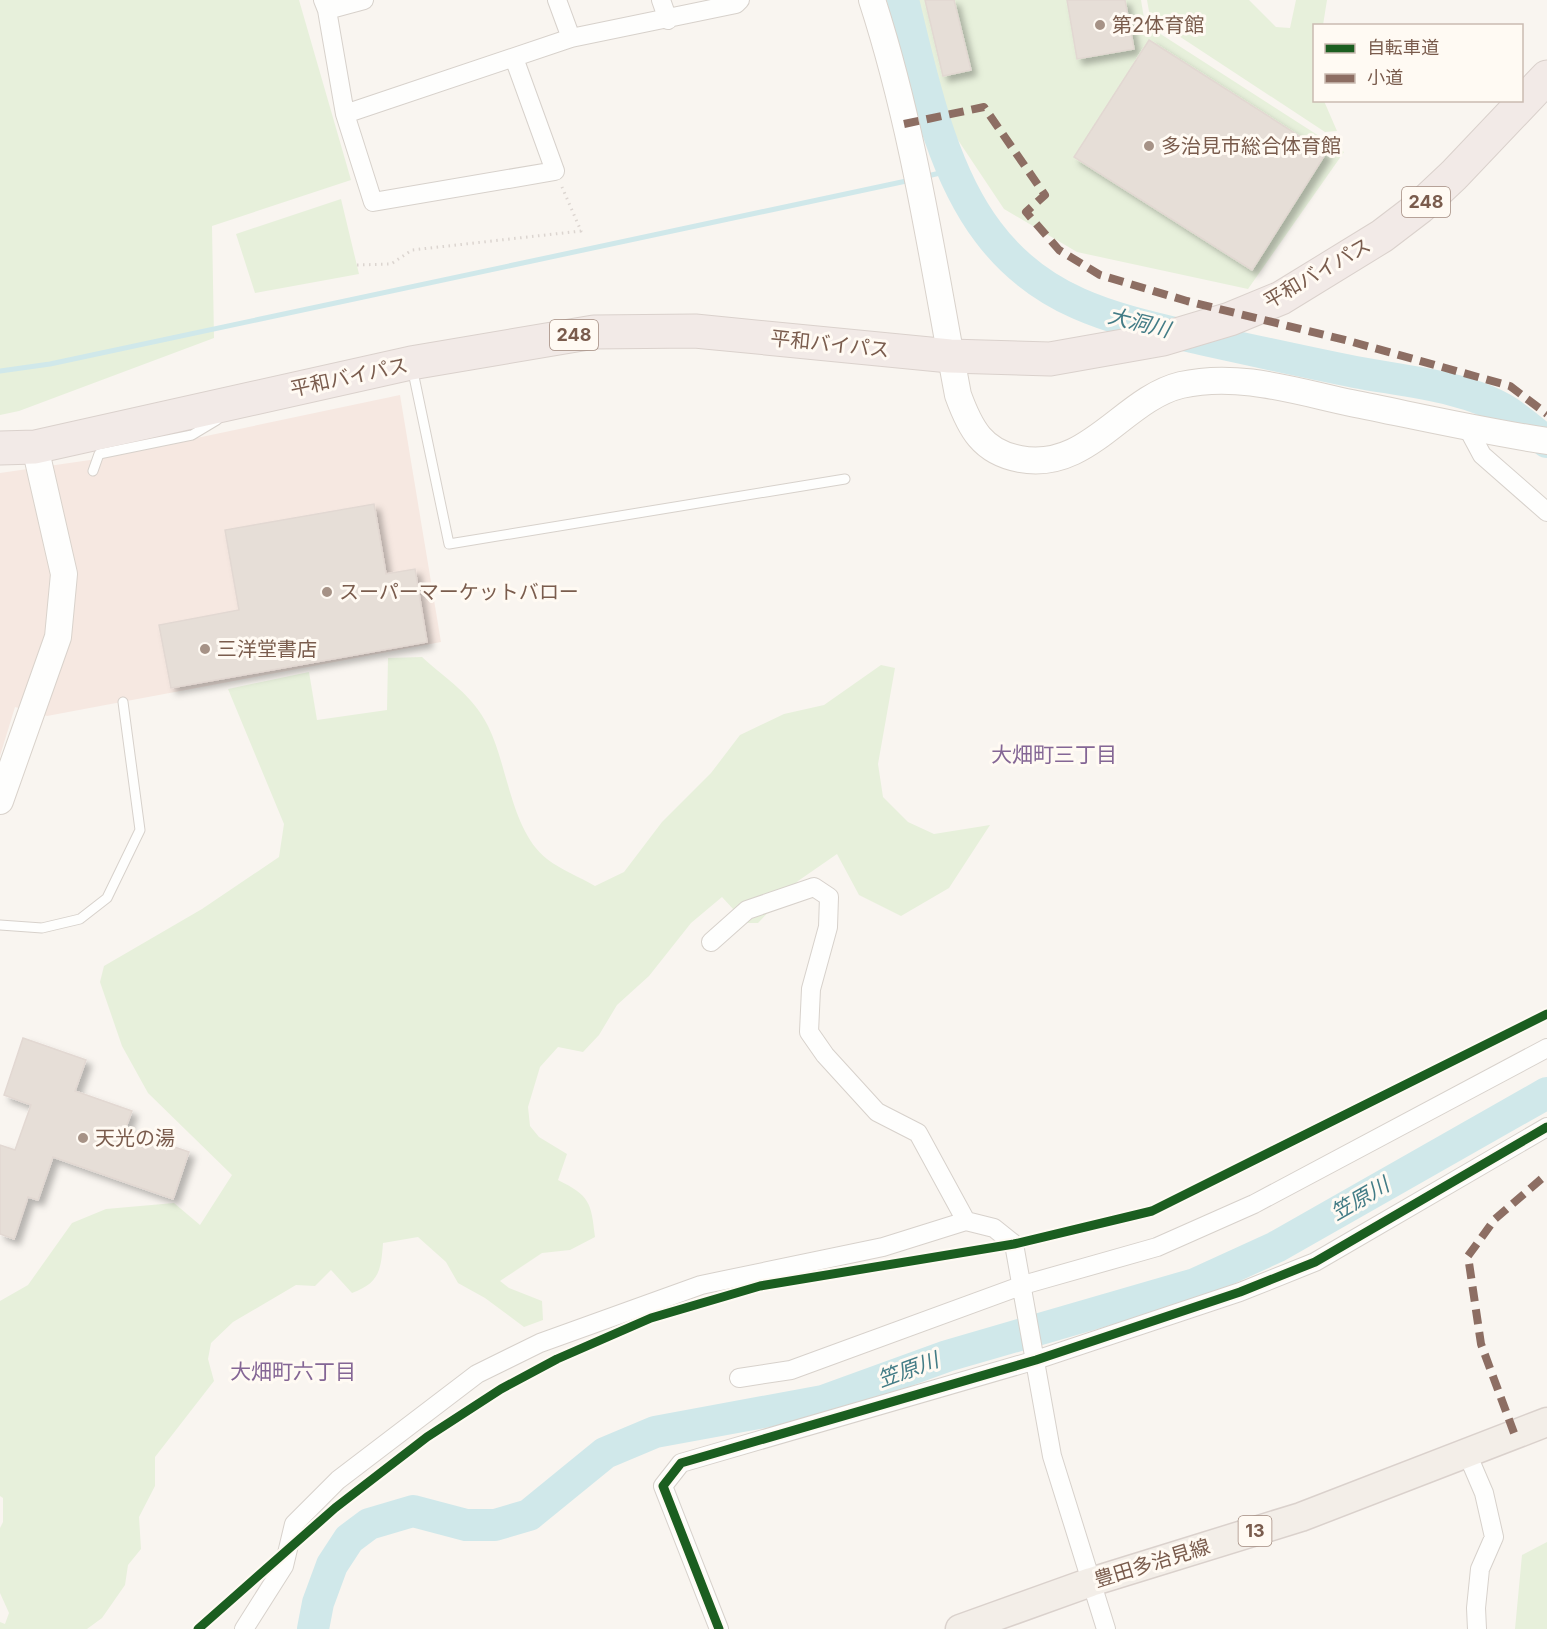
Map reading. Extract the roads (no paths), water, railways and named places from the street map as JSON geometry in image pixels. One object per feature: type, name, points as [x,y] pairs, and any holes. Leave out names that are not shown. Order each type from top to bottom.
[{"type":"highway","name":"平和バイパス","points":[[1523,102],[1547,77]]},
{"type":"highway","name":"平和バイパス","points":[[35,447],[411,363],[594,332],[695,331],[950,356],[1050,359],[1163,339],[1230,319],[1281,298],[1382,236],[1420,207],[1523,102]]},
{"type":"highway","name":"248","points":[[0,448],[35,447]]},
{"type":"main road","name":"豊田多治見線","points":[[960,1629],[1091,1582],[1301,1517],[1466,1451],[1547,1422]]},
{"type":"street","points":[[364,0],[325,5],[345,114],[373,202],[555,171],[513,57]]},
{"type":"street","points":[[557,0],[571,38]]},
{"type":"street","points":[[661,0],[668,20]]},
{"type":"street","points":[[345,114],[571,38],[668,20],[736,4],[740,0]]},
{"type":"street","points":[[872,0],[889,52],[927,218],[958,395],[968,422],[982,443],[1019,459],[1038,460],[1079,450],[1153,395],[1181,385],[1241,380],[1496,433],[1547,441]]},
{"type":"street","points":[[1467,427],[1482,455],[1547,512]]},
{"type":"street","points":[[0,801],[58,637],[64,574],[35,447]]},
{"type":"street","points":[[711,942],[747,910],[814,887],[830,897],[828,927],[812,989],[809,1032],[825,1055],[877,1112],[918,1133],[966,1221]]},
{"type":"street","points":[[739,1378],[791,1370],[1023,1285],[1156,1247],[1254,1204],[1547,1048]]},
{"type":"street","points":[[719,1629],[663,1486],[681,1463],[1036,1360],[1240,1292],[1315,1262],[1544,1135]]},
{"type":"street","points":[[244,1629],[284,1566],[294,1524],[338,1480],[477,1374],[540,1343],[701,1285],[883,1247],[966,1221],[994,1228],[1014,1244],[1052,1456],[1106,1629]]},
{"type":"street","points":[[1466,1451],[1484,1493],[1494,1537],[1480,1569],[1476,1608],[1477,1629]]},
{"type":"lane","points":[[411,363],[449,544],[845,479]]},
{"type":"lane","points":[[93,471],[99,454],[192,435],[252,398]]},
{"type":"lane","points":[[0,925],[42,928],[80,919],[107,898],[140,830],[123,702]]},
{"type":"waterway","name":"大洞川","points":[[903,0],[935,121],[957,180],[971,207],[988,232],[1010,257],[1034,278],[1086,307],[1143,325],[1355,372],[1454,390],[1473,396],[1508,412],[1547,442]]},
{"type":"waterway","points":[[923,177],[953,170]]},
{"type":"waterway","points":[[0,371],[50,364],[911,180]]},
{"type":"waterway","name":"笠原川","points":[[313,1629],[318,1603],[332,1565],[349,1539],[369,1524],[413,1511],[466,1525],[495,1525],[529,1515],[605,1453],[655,1432],[823,1401],[947,1356],[1195,1284],[1276,1247],[1547,1093]]},
{"type":"place","name":"第2体育館","points":[[1100,25]]},
{"type":"place","name":"多治見市総合体育館","points":[[1149,146]]},
{"type":"place","name":"スーパーマーケットバロー","points":[[327,592]]},
{"type":"place","name":"三洋堂書店","points":[[205,649]]},
{"type":"place","name":"天光の湯","points":[[83,1138]]},
{"type":"district","name":"大畑町三丁目","points":[[1054,755]]},
{"type":"district","name":"大畑町六丁目","points":[[293,1372]]}]
